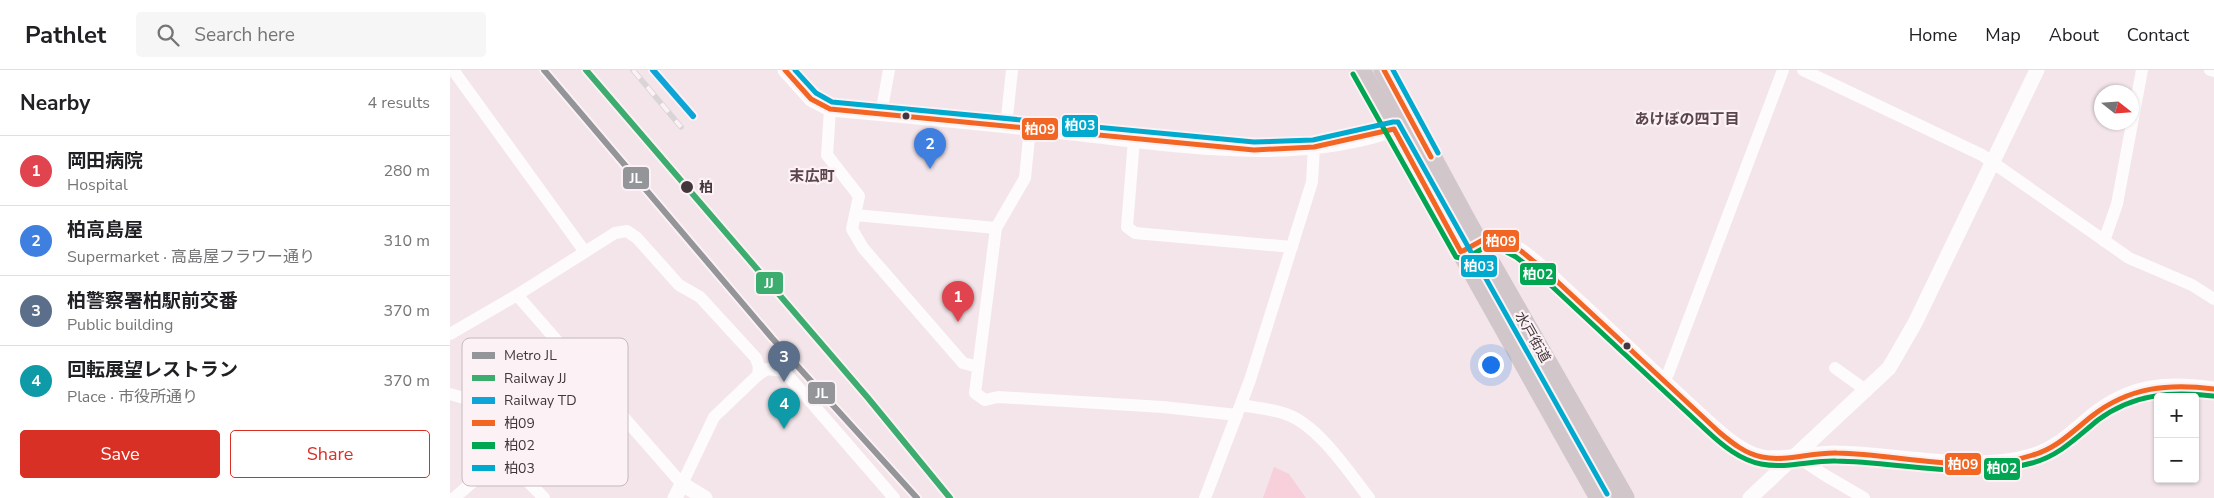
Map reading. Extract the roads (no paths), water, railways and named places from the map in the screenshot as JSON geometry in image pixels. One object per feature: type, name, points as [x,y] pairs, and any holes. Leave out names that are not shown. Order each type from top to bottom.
[{"type":"highway","name":"水戸街道","points":[[1360,70],[1403,126],[1469,246],[1600,498]]},
{"type":"highway","name":"水戸街道","points":[[1384,70],[1403,126]]},
{"type":"highway","name":"水戸街道","points":[[1469,246],[1624,498]]},
{"type":"street","points":[[453,70],[585,252]]},
{"type":"street","points":[[785,70],[811,99],[830,109],[1134,140],[1254,150],[1314,147],[1369,136],[1403,126]]},
{"type":"street","points":[[881,114],[889,70]]},
{"type":"street","points":[[1006,126],[1012,70]]},
{"type":"street","points":[[1661,378],[1668,374],[1783,70]]},
{"type":"street","points":[[1803,70],[1982,155],[2129,258],[2192,285],[2214,299]]},
{"type":"street","points":[[1750,498],[1890,368],[1915,323],[2036,70]]},
{"type":"street","points":[[2104,241],[2117,204],[2142,70]]},
{"type":"street","points":[[2210,70],[2214,71]]},
{"type":"street","points":[[830,109],[827,155],[859,196],[852,229],[863,248],[963,363],[978,367]]},
{"type":"street","points":[[1030,128],[1025,178],[996,228],[975,393],[985,400],[998,397],[1094,401],[1287,414],[1302,422],[1323,442],[1369,498]]},
{"type":"street","points":[[1134,140],[1127,227],[1135,232],[1292,247]]},
{"type":"street","points":[[1205,498],[1239,410],[1292,247],[1312,182],[1314,147]]},
{"type":"street","points":[[855,215],[996,228]]},
{"type":"street","points":[[450,334],[517,296],[614,233],[626,231],[633,234],[679,284],[700,297],[756,358],[758,375]]},
{"type":"street","points":[[1469,246],[1490,236],[1500,238],[1529,258],[1724,436],[1762,457],[1837,452],[1979,463],[2016,459],[2038,453],[2059,444],[2113,401],[2144,388],[2175,385],[2214,389]]},
{"type":"street","points":[[517,296],[554,338]]},
{"type":"street","points":[[1835,368],[1867,391]]},
{"type":"street","points":[[675,498],[714,416],[766,369],[784,371],[894,498]]},
{"type":"street","points":[[628,423],[682,484],[705,498]]},
{"type":"street","points":[[1796,456],[1864,498]]},
{"type":"street","points":[[454,498],[468,486]]},
{"type":"street","points":[[532,486],[544,498]]},
{"type":"railway","points":[[633,70],[681,127]]},
{"type":"metro line","name":"JL","points":[[544,70],[772,338],[917,498]]},
{"type":"rail line","name":"JJ","points":[[586,70],[868,398],[950,498]]},
{"type":"rail line","name":"TD","points":[[653,70],[693,116]]},
{"type":"place","name":"柏高島屋","points":[[930,169]]},
{"type":"place","name":"柏","points":[[687,187]]},
{"type":"place","name":"岡田病院","points":[[958,322]]},
{"type":"place","name":"柏警察署柏駅前交番","points":[[784,382]]},
{"type":"place","name":"回転展望レストラン","points":[[784,429]]},
{"type":"district","name":"あけぼの四丁目","points":[[1687,119]]},
{"type":"district","name":"末広町","points":[[812,176]]}]
